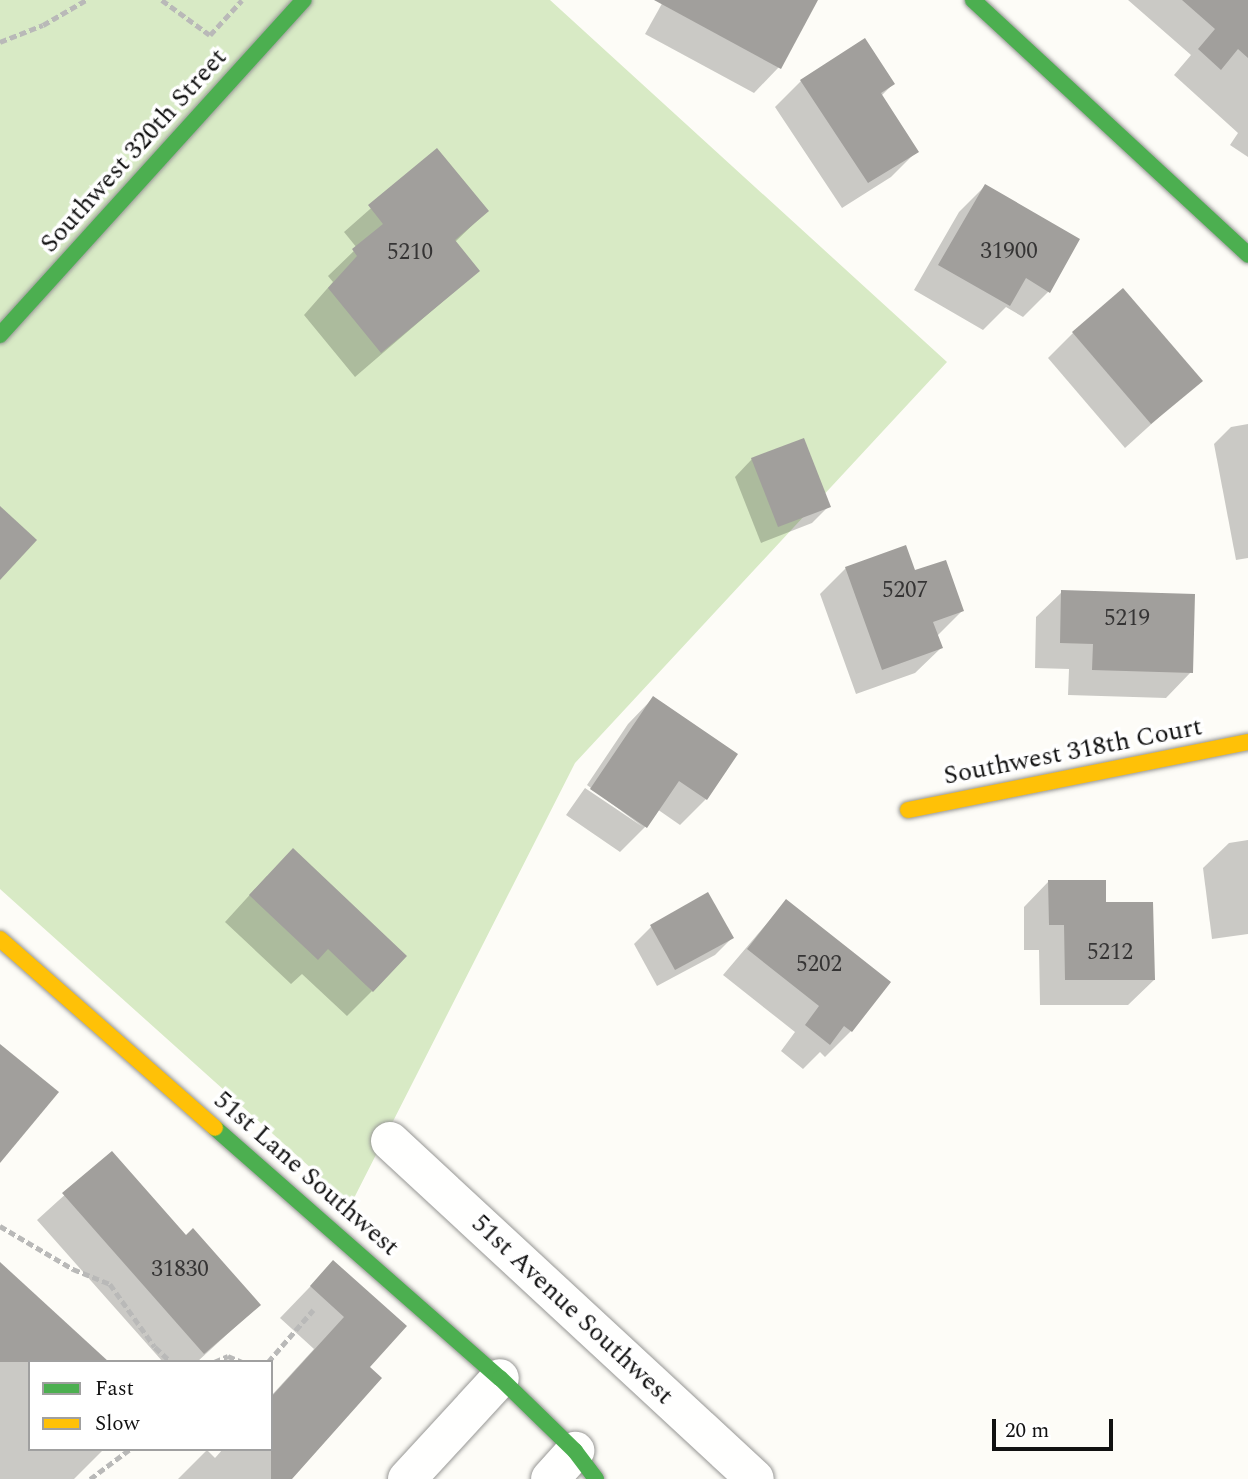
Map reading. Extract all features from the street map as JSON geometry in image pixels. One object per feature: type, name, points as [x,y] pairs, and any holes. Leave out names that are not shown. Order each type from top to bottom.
[{"type":"street","name":"Southwest 320th Street","points":[[0,335],[304,0]]},
{"type":"street","points":[[973,0],[1248,255]]},
{"type":"street","name":"Southwest 318th Court","points":[[908,810],[1248,742]]},
{"type":"street","name":"51st Lane Southwest","points":[[0,939],[500,1378],[586,1465]]},
{"type":"street","name":"51st Avenue Southwest","points":[[390,1141],[755,1479]]},
{"type":"street","points":[[407,1479],[500,1378]]},
{"type":"street","points":[[550,1479],[586,1465]]},
{"type":"path","points":[[0,42],[43,25],[86,0]]},
{"type":"path","points":[[162,0],[210,35],[243,0]]},
{"type":"path","points":[[0,1226],[73,1269],[110,1284],[156,1348],[169,1360]]},
{"type":"path","points":[[270,1360],[313,1310]]},
{"type":"path","points":[[219,1360],[229,1356],[238,1360]]},
{"type":"path","points":[[90,1479],[127,1451]]},
{"type":"green space","points":[[0,0],[550,0],[947,362],[575,763],[351,1204],[0,889]]},
{"type":"building","points":[[654,0],[818,0],[781,69]]},
{"type":"building","points":[[1182,0],[1248,0],[1248,58],[1238,49],[1221,70],[1198,49],[1215,29]]},
{"type":"building","points":[[865,38],[895,84],[881,93],[919,152],[868,183],[800,80]]},
{"type":"building","points":[[437,148],[489,211],[455,240],[480,271],[381,353],[328,288],[357,256],[352,249],[383,224],[368,205]]},
{"type":"building","points":[[985,184],[1080,239],[1050,293],[1026,278],[1010,306],[938,265]]},
{"type":"building","points":[[1123,288],[1203,381],[1151,424],[1072,332]]},
{"type":"building","points":[[804,438],[831,507],[778,527],[751,458]]},
{"type":"building","points":[[0,506],[37,540],[0,580]]},
{"type":"building","points":[[906,545],[915,570],[946,560],[964,611],[933,622],[943,648],[882,670],[845,567]]},
{"type":"building","points":[[1061,590],[1195,594],[1193,673],[1092,670],[1093,644],[1060,643]]},
{"type":"building","points":[[653,696],[738,754],[707,800],[679,781],[647,828],[590,789]]},
{"type":"building","points":[[293,848],[407,956],[373,992],[328,949],[318,960],[249,895]]},
{"type":"building","points":[[1048,880],[1106,880],[1106,902],[1153,902],[1155,980],[1065,980],[1064,925],[1049,925]]},
{"type":"building","points":[[708,892],[734,938],[675,970],[650,925]]},
{"type":"building","points":[[786,899],[891,982],[852,1032],[844,1026],[830,1045],[805,1025],[819,1006],[747,949]]},
{"type":"building","points":[[0,1044],[59,1092],[0,1163]]},
{"type":"building","points":[[112,1151],[186,1235],[193,1228],[261,1305],[204,1354],[62,1193]]},
{"type":"building","points":[[333,1260],[407,1326],[370,1367],[382,1378],[292,1479],[271,1479],[273,1395],[344,1317],[310,1286]]},
{"type":"building","points":[[0,1262],[107,1360],[28,1360],[0,1362]]},
{"type":"traffic: fast","points":[[0,335],[304,0]]},
{"type":"traffic: fast","points":[[973,0],[1248,255]]},
{"type":"traffic: fast","points":[[215,1128],[500,1378],[575,1451],[596,1479]]},
{"type":"traffic: slow","points":[[908,810],[1248,742]]},
{"type":"traffic: slow","points":[[0,939],[215,1128]]}]
